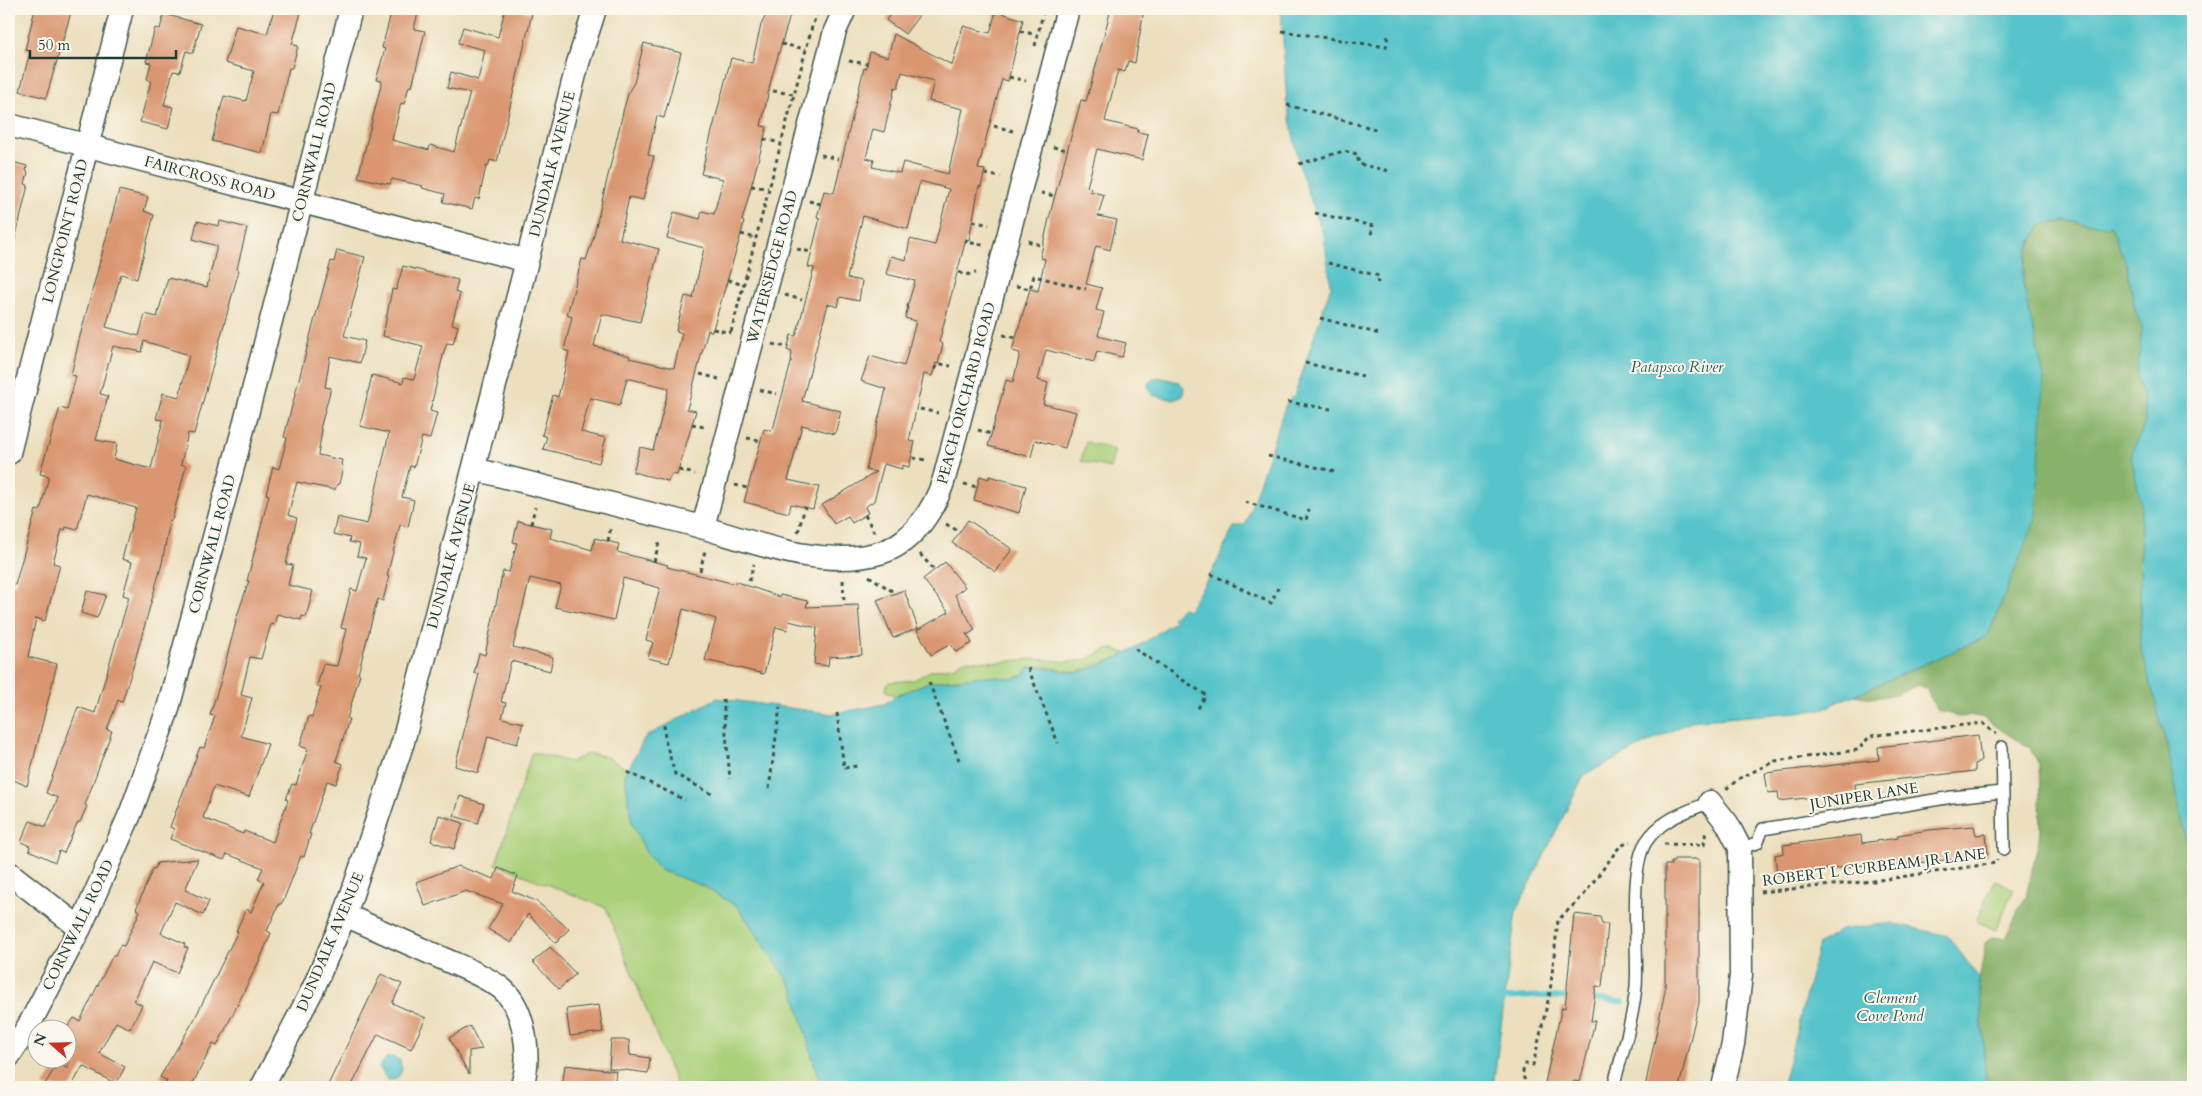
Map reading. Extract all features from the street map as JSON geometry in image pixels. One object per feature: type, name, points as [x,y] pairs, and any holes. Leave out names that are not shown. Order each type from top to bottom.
[{"type":"street","name":"LONGPOINT ROAD","points":[[9,453],[122,9]]},
{"type":"street","name":"CORNWALL ROAD","points":[[9,1056],[29,1024],[80,928],[131,812],[167,712],[245,422],[351,9]]},
{"type":"street","name":"DUNDALK AVENUE","points":[[262,1087],[314,989],[345,915],[403,742],[578,63],[595,9]]},
{"type":"street","name":"WATERSEDGE ROAD","points":[[703,527],[835,31],[845,9]]},
{"type":"street","name":"PEACH ORCHARD ROAD","points":[[474,469],[817,558],[857,558],[884,551],[897,545],[914,532],[928,513],[943,484],[986,277],[1068,9]]},
{"type":"street","name":"FAIRCROSS ROAD","points":[[9,125],[527,261]]},
{"type":"street","points":[[1710,802],[1728,824],[1740,848],[1741,975],[1733,1044],[1723,1087]]},
{"type":"street","points":[[9,873],[80,928]]},
{"type":"street","points":[[345,915],[476,974],[502,988],[515,1008],[526,1040],[528,1057],[521,1087]]},
{"type":"lane","points":[[2002,747],[2004,849]]},
{"type":"lane","name":"JUNIPER LANE","points":[[1740,848],[1757,843],[1764,828],[1952,797],[2003,792]]},
{"type":"lane","points":[[1614,1087],[1636,987],[1635,910],[1639,865],[1645,844],[1658,828],[1672,818],[1710,802]]},
{"type":"path","points":[[728,342],[793,94],[813,23],[820,9]]},
{"type":"path","points":[[1033,54],[1044,9]]},
{"type":"path","points":[[1020,31],[1037,35]]},
{"type":"path","points":[[1282,32],[1386,47],[1388,35]]},
{"type":"path","points":[[781,44],[806,49]]},
{"type":"path","points":[[843,60],[867,64]]},
{"type":"path","points":[[1024,88],[1028,72]]},
{"type":"path","points":[[1009,77],[1026,81]]},
{"type":"path","points":[[773,91],[793,94]]},
{"type":"path","points":[[1287,105],[1379,130]]},
{"type":"path","points":[[1011,140],[1015,122]]},
{"type":"path","points":[[994,126],[1013,131]]},
{"type":"path","points":[[764,139],[780,143]]},
{"type":"path","points":[[1299,164],[1344,151],[1357,154],[1359,164],[1389,171]]},
{"type":"path","points":[[818,154],[838,159]]},
{"type":"path","points":[[999,186],[1003,168]]},
{"type":"path","points":[[984,174],[1001,177]]},
{"type":"path","points":[[751,186],[768,188]]},
{"type":"path","points":[[806,200],[821,204]]},
{"type":"path","points":[[1315,213],[1373,226],[1371,234]]},
{"type":"path","points":[[987,232],[991,216]]},
{"type":"path","points":[[973,221],[988,225]]},
{"type":"path","points":[[741,234],[755,238]]},
{"type":"path","points":[[981,254],[985,238]]},
{"type":"path","points":[[967,240],[966,242],[983,245]]},
{"type":"path","points":[[794,248],[811,252]]},
{"type":"path","points":[[1328,263],[1379,276],[1377,285]]},
{"type":"path","points":[[978,264],[986,277]]},
{"type":"path","points":[[959,272],[965,275],[986,277],[1030,289],[1034,276],[1086,289]]},
{"type":"path","points":[[974,282],[986,277]]},
{"type":"path","points":[[728,280],[743,285]]},
{"type":"path","points":[[782,294],[802,300]]},
{"type":"path","points":[[1320,318],[1380,334]]},
{"type":"path","points":[[713,329],[731,333]]},
{"type":"path","points":[[769,344],[788,347]]},
{"type":"path","points":[[948,376],[954,357]]},
{"type":"path","points":[[1305,363],[1363,376]]},
{"type":"path","points":[[934,369],[940,364],[951,366]]},
{"type":"path","points":[[717,388],[721,370]]},
{"type":"path","points":[[700,374],[719,379]]},
{"type":"path","points":[[757,389],[777,394]]},
{"type":"path","points":[[1288,402],[1331,409]]},
{"type":"path","points":[[936,423],[940,408]]},
{"type":"path","points":[[920,409],[938,413]]},
{"type":"path","points":[[704,437],[709,420]]},
{"type":"path","points":[[692,424],[707,428]]},
{"type":"path","points":[[744,438],[761,441]]},
{"type":"path","points":[[923,470],[928,451]]},
{"type":"path","points":[[1268,456],[1337,472]]},
{"type":"path","points":[[913,458],[926,460]]},
{"type":"path","points":[[692,483],[697,464]]},
{"type":"path","points":[[679,470],[695,474]]},
{"type":"path","points":[[732,484],[747,488]]},
{"type":"path","points":[[1245,502],[1306,520],[1308,509]]},
{"type":"path","points":[[531,524],[535,506]]},
{"type":"path","points":[[798,533],[805,507]]},
{"type":"path","points":[[865,515],[873,534],[882,529]]},
{"type":"path","points":[[608,541],[611,526]]},
{"type":"path","points":[[789,531],[808,535]]},
{"type":"path","points":[[654,562],[660,539]]},
{"type":"path","points":[[700,570],[705,551]]},
{"type":"path","points":[[918,551],[934,570]]},
{"type":"path","points":[[749,581],[754,563]]},
{"type":"path","points":[[1211,574],[1271,603],[1278,588]]},
{"type":"path","points":[[869,575],[892,592]]},
{"type":"path","points":[[843,580],[844,602]]},
{"type":"path","points":[[1135,649],[1206,695],[1196,710]]},
{"type":"path","points":[[1028,668],[1058,743]]},
{"type":"path","points":[[929,682],[959,760]]},
{"type":"path","points":[[723,699],[730,779]]},
{"type":"path","points":[[769,789],[780,707]]},
{"type":"path","points":[[837,713],[844,768],[857,766]]},
{"type":"path","points":[[1529,1087],[1522,1075],[1525,1064],[1533,1065],[1550,992],[1558,920],[1583,896],[1620,846],[1630,842],[1704,845],[1710,802],[1740,778],[1774,761],[1858,750],[1870,736],[1983,723],[1999,736],[2002,747]]},
{"type":"path","points":[[664,726],[665,740],[675,774],[712,794]]},
{"type":"path","points":[[627,772],[685,800]]},
{"type":"path","name":"ROBERT L CURBEAM JR LANE","points":[[1740,894],[1873,881],[1996,863],[2004,849]]},
{"type":"green space","points":[[2065,221],[2111,226],[2127,266],[2135,309],[2142,328],[2137,375],[2145,409],[2145,423],[2131,456],[2141,503],[2140,642],[2169,754],[2193,875],[2193,1087],[1986,1087],[1979,978],[1984,960],[1985,943],[1993,937],[2006,939],[2017,912],[2026,897],[2041,831],[2039,764],[2029,747],[1984,718],[1970,715],[1963,717],[1938,711],[1926,688],[1918,685],[1887,696],[1864,697],[1854,695],[1988,636],[2029,317],[2024,270],[2029,250],[2040,225]]},
{"type":"green space","points":[[1086,442],[1115,450],[1110,468],[1081,461]]},
{"type":"green space","points":[[1108,649],[1115,649],[1128,654],[1077,672],[1040,666],[1029,667],[1024,674],[1014,679],[987,676],[929,682],[895,696],[886,691],[887,684],[890,682],[914,680],[930,671],[955,666],[964,660],[996,662],[1035,659],[1071,662],[1084,660]]},
{"type":"green space","points":[[532,752],[570,762],[587,754],[594,754],[607,757],[626,768],[625,776],[632,822],[660,870],[703,886],[738,907],[793,988],[821,1087],[677,1087],[606,908],[496,864]]},
{"type":"green space","points":[[1995,880],[2014,889],[1996,930],[1976,921]]},
{"type":"water","name":"Patapsco River","points":[[1281,9],[2193,9],[2193,875],[2169,754],[2140,643],[2141,503],[2131,456],[2145,423],[2145,409],[2137,375],[2142,328],[2135,309],[2127,266],[2111,226],[2065,221],[2040,225],[2027,251],[2022,280],[2044,378],[2036,518],[1988,636],[1820,710],[1691,721],[1584,775],[1516,912],[1493,1087],[821,1087],[793,988],[738,907],[703,886],[660,870],[646,853],[632,822],[625,776],[645,737],[717,698],[833,714],[885,704],[895,696],[929,682],[987,676],[1014,679],[1024,674],[1028,668],[1035,667],[1079,672],[1117,658],[1175,621],[1172,618],[1181,608],[1188,610],[1211,574],[1234,527],[1245,525],[1286,404],[1295,394],[1331,286],[1324,237],[1301,172],[1287,105]]},
{"type":"water","points":[[1158,377],[1179,382],[1184,387],[1183,396],[1174,400],[1152,395],[1149,384]]},
{"type":"water","name":"Clement Cove Pond","points":[[1892,923],[1948,936],[1979,978],[1986,1087],[1782,1087],[1819,944],[1840,930]]},
{"type":"water","points":[[392,1057],[400,1060],[402,1070],[399,1076],[392,1080],[387,1079],[379,1067],[386,1058]]},
{"type":"building","points":[[35,9],[72,9],[46,98],[20,91],[30,51],[25,50]]},
{"type":"building","points":[[274,9],[302,9],[292,44],[298,46],[292,68],[289,68],[278,115],[271,114],[262,153],[212,141],[224,96],[246,101],[254,71],[225,63],[236,26],[267,34]]},
{"type":"building","points":[[392,9],[419,9],[414,29],[425,31],[412,87],[409,86],[404,104],[401,103],[392,140],[429,150],[430,145],[454,152],[470,93],[447,88],[451,72],[478,80],[485,50],[458,43],[463,27],[498,37],[505,9],[517,9],[532,13],[497,162],[490,160],[488,167],[486,166],[479,199],[475,198],[472,209],[443,202],[445,194],[422,188],[423,186],[392,179],[390,184],[358,177],[382,81],[376,80],[385,49],[382,48]]},
{"type":"building","points":[[769,9],[792,9],[772,76],[761,126],[767,127],[742,221],[744,222],[741,234],[712,332],[708,330],[687,409],[696,411],[677,475],[672,474],[668,481],[633,472],[640,447],[653,450],[669,388],[627,378],[620,405],[590,398],[581,432],[606,438],[599,463],[543,449],[547,437],[542,435],[553,395],[558,397],[569,352],[564,350],[572,317],[567,315],[582,259],[586,260],[593,239],[624,108],[629,91],[634,83],[644,43],[681,53],[664,118],[657,116],[648,155],[654,156],[643,200],[629,197],[620,239],[659,249],[640,322],[602,314],[594,346],[630,356],[629,358],[674,368],[682,333],[676,331],[685,296],[693,298],[704,248],[667,238],[674,212],[700,219],[702,211],[714,214],[723,179],[701,174],[731,58],[752,63],[761,25]]},
{"type":"building","points":[[894,9],[924,9],[905,34],[886,20]]},
{"type":"building","points":[[1111,9],[1144,9],[1135,63],[1128,61],[1125,72],[1118,70],[1105,121],[1138,129],[1137,132],[1148,134],[1142,160],[1097,149],[1087,187],[1091,188],[1090,191],[1104,195],[1098,216],[1117,220],[1110,250],[1096,246],[1086,284],[1102,288],[1096,310],[1104,312],[1098,336],[1126,343],[1122,357],[1097,351],[1094,362],[1046,350],[1038,380],[1048,383],[1043,404],[1076,412],[1065,448],[1035,440],[1031,457],[988,446],[1006,380],[1013,382],[1020,353],[1012,351],[1030,289],[1038,291],[1045,259],[1040,258],[1051,210],[1081,100],[1086,101]]},
{"type":"building","points":[[996,11],[1023,20],[1008,81],[1002,79],[978,169],[985,170],[981,187],[979,186],[969,240],[966,239],[939,342],[943,344],[938,364],[936,363],[932,376],[924,374],[909,441],[915,442],[909,467],[902,465],[902,469],[884,464],[874,501],[865,507],[868,513],[852,523],[848,516],[834,524],[822,505],[876,472],[866,470],[886,389],[861,381],[870,356],[904,366],[916,321],[905,318],[915,281],[886,274],[891,256],[906,260],[910,239],[935,245],[949,189],[920,181],[908,229],[863,216],[847,278],[862,281],[859,301],[840,297],[838,307],[828,304],[802,401],[841,411],[835,434],[802,425],[788,480],[819,487],[813,509],[791,504],[789,513],[744,502],[764,429],[771,431],[773,429],[791,363],[792,352],[787,350],[791,335],[796,336],[814,268],[808,267],[820,218],[817,217],[824,191],[834,193],[864,68],[866,69],[870,52],[888,57],[894,34],[952,65],[963,26],[990,33]],"holes":[[[902,72],[934,81],[929,101],[963,109],[948,174],[903,162],[900,173],[872,167],[874,160],[866,158],[873,129],[884,132],[895,87],[898,88]]]},
{"type":"building","points":[[164,14],[201,24],[193,53],[186,51],[180,72],[173,71],[164,105],[173,107],[168,129],[140,122],[151,81],[147,79],[151,63],[146,62],[155,28],[160,29]]},
{"type":"building","points":[[9,161],[27,166],[26,171],[28,172],[25,184],[28,185],[15,240],[9,239]]},
{"type":"building","points":[[119,190],[148,197],[144,211],[154,215],[137,279],[121,274],[106,327],[139,336],[145,314],[157,317],[168,278],[207,287],[217,246],[193,239],[197,221],[219,226],[220,221],[247,228],[237,269],[239,270],[194,434],[188,433],[181,464],[186,466],[172,520],[170,520],[162,563],[134,664],[122,702],[118,700],[107,730],[112,731],[85,805],[87,806],[64,853],[59,851],[55,862],[29,850],[30,846],[21,842],[30,821],[46,827],[58,798],[46,793],[78,707],[95,713],[129,597],[123,595],[132,562],[122,559],[136,508],[87,494],[77,530],[66,527],[65,530],[62,529],[53,563],[60,565],[45,621],[36,618],[28,657],[57,664],[27,786],[9,778],[9,595],[11,584],[15,585],[36,510],[40,511],[49,476],[40,474],[60,408],[67,410],[76,376],[71,375]],"holes":[[[144,341],[189,355],[179,397],[163,393],[156,419],[163,420],[151,469],[114,459],[117,444],[96,440],[108,396],[100,394],[113,346],[142,352]]]},
{"type":"building","points":[[337,250],[365,257],[344,336],[365,341],[360,363],[330,356],[325,387],[331,388],[320,429],[322,430],[318,455],[342,460],[341,465],[343,466],[339,484],[337,484],[335,490],[297,482],[288,515],[297,518],[286,564],[293,565],[288,585],[313,591],[306,617],[302,616],[301,620],[277,614],[274,625],[271,624],[261,659],[250,657],[241,695],[252,698],[241,736],[268,744],[249,797],[214,786],[203,818],[243,834],[244,831],[273,842],[292,784],[296,785],[308,749],[300,746],[309,716],[312,717],[321,687],[317,686],[323,664],[337,666],[346,629],[341,628],[351,589],[357,591],[366,558],[357,556],[360,544],[349,542],[350,538],[333,534],[337,517],[367,524],[375,494],[389,433],[360,426],[372,375],[403,383],[404,377],[414,379],[423,346],[383,336],[392,289],[396,290],[403,266],[458,280],[455,292],[460,294],[452,324],[458,326],[453,344],[447,343],[444,351],[430,411],[437,413],[430,439],[422,437],[414,467],[410,466],[402,497],[414,500],[408,527],[400,525],[387,576],[389,576],[383,601],[378,599],[375,608],[358,674],[360,674],[347,719],[349,719],[336,761],[343,764],[336,784],[327,781],[309,834],[311,834],[304,857],[301,856],[284,899],[279,904],[267,931],[271,933],[261,957],[217,1046],[213,1044],[191,1087],[164,1087],[167,1081],[160,1077],[194,1020],[238,931],[236,931],[246,909],[251,912],[264,882],[258,879],[263,868],[227,854],[224,860],[170,839],[174,829],[170,827],[200,747],[204,748],[215,716],[210,715],[235,622],[249,581],[247,581],[269,495],[266,494],[273,467],[279,469],[287,438],[284,437],[312,329],[331,261],[334,262]]},
{"type":"building","points":[[980,476],[989,479],[989,476],[1026,486],[1019,513],[974,500]]},
{"type":"building","points":[[968,520],[1012,549],[996,572],[952,543]]},
{"type":"building","points":[[518,521],[552,529],[550,538],[592,550],[595,538],[619,544],[617,552],[735,584],[737,582],[780,597],[780,595],[808,601],[806,607],[858,605],[862,655],[829,657],[828,666],[814,664],[817,628],[789,621],[787,630],[776,627],[764,674],[705,660],[716,619],[683,609],[669,663],[648,658],[653,642],[646,640],[660,588],[623,578],[614,620],[555,607],[561,585],[530,578],[513,647],[553,657],[550,671],[511,661],[501,702],[506,703],[502,718],[523,723],[517,744],[488,736],[478,773],[455,766],[479,674],[474,673],[479,653],[485,655],[503,571],[509,572],[517,543],[513,542]]},
{"type":"building","points":[[945,562],[965,587],[955,595],[975,630],[967,635],[972,643],[956,652],[951,644],[931,655],[917,630],[949,612],[923,579]]},
{"type":"building","points":[[904,590],[918,628],[893,638],[877,600]]},
{"type":"building","points":[[87,591],[106,595],[97,618],[81,613]]},
{"type":"building","points":[[1978,735],[1981,760],[1975,764],[1975,771],[1855,784],[1856,793],[1779,801],[1778,792],[1768,793],[1765,773],[1879,760],[1878,747]]},
{"type":"building","points":[[460,796],[484,804],[478,823],[454,816]]},
{"type":"building","points":[[439,815],[463,823],[454,849],[431,841]]},
{"type":"building","points":[[1974,826],[1976,835],[1986,834],[1988,855],[1892,866],[1891,862],[1777,875],[1775,855],[1784,853],[1783,845],[1861,835],[1862,843],[1898,838],[1898,835],[1929,830]]},
{"type":"building","points":[[198,859],[185,890],[209,901],[203,915],[175,902],[161,933],[185,944],[184,947],[188,948],[177,973],[152,962],[134,1001],[142,1005],[130,1029],[116,1022],[99,1053],[125,1067],[116,1084],[83,1066],[71,1087],[43,1087],[55,1068],[78,1068],[78,1020],[80,1021],[113,955],[115,956],[120,945],[124,946],[140,911],[136,909],[153,868],[155,869],[157,863]]},
{"type":"building","points":[[1674,859],[1699,859],[1699,1003],[1679,1087],[1645,1087],[1665,991],[1665,865],[1671,865]]},
{"type":"building","points":[[458,866],[494,879],[498,868],[518,876],[512,891],[536,901],[569,929],[556,943],[528,914],[511,943],[488,929],[503,904],[466,891],[425,906],[416,882]]},
{"type":"building","points":[[1574,914],[1600,917],[1602,924],[1608,924],[1602,987],[1596,986],[1591,1021],[1595,1021],[1580,1082],[1574,1081],[1570,1087],[1544,1087],[1562,1007],[1565,1008]]},
{"type":"building","points":[[550,947],[576,974],[559,989],[533,962]]},
{"type":"building","points":[[381,974],[402,984],[392,1003],[426,1018],[411,1049],[378,1034],[351,1087],[327,1087]]},
{"type":"building","points":[[599,1005],[603,1032],[570,1036],[566,1009]]},
{"type":"building","points":[[470,1026],[482,1049],[469,1051],[469,1074],[449,1038]]},
{"type":"building","points":[[611,1040],[629,1040],[630,1055],[650,1058],[648,1073],[609,1068]]},
{"type":"building","points":[[565,1065],[616,1071],[614,1087],[562,1087]]},
{"type":"waterway","points":[[1505,998],[1542,996],[1573,998]]},
{"type":"waterway","points":[[1588,999],[1623,1002]]}]
